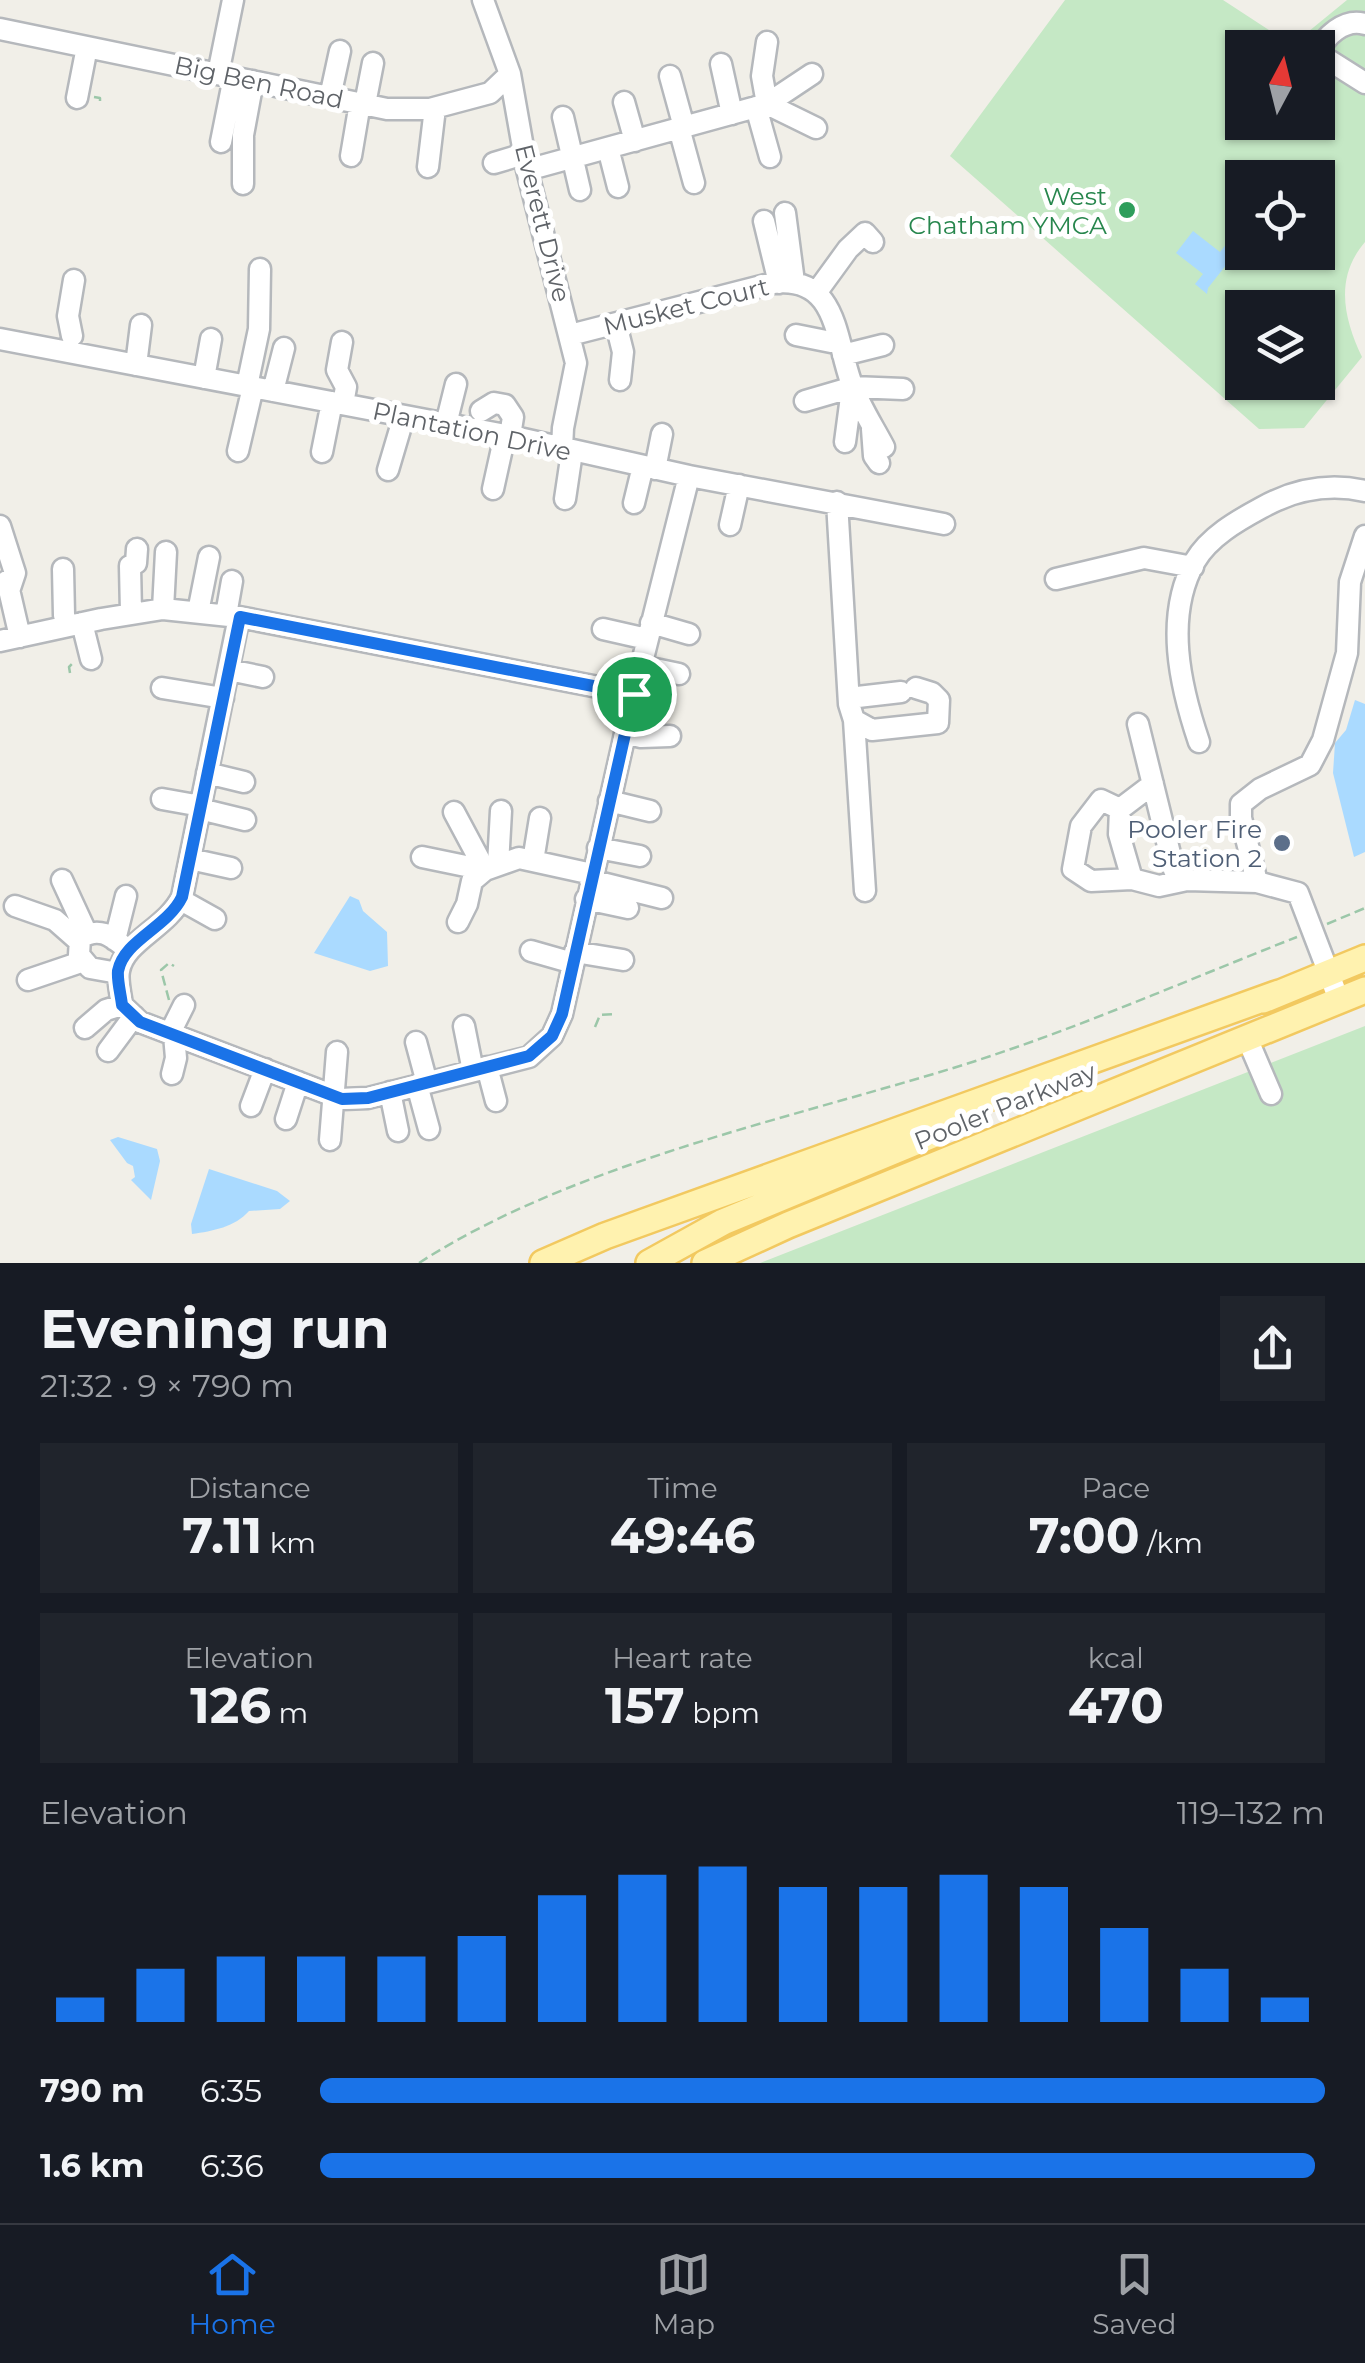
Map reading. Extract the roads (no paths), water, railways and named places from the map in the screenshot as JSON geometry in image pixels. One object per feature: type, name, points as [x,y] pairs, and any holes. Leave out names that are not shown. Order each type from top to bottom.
[{"type":"main road","name":"Pooler Parkway","points":[[649,1263],[751,1210],[1365,958]]},
{"type":"main road","name":"Pooler Parkway","points":[[704,1263],[749,1241],[1365,990]]},
{"type":"main road","points":[[543,1263],[605,1236],[1279,993]]},
{"type":"street","points":[[233,0],[235,77],[247,144],[243,184]]},
{"type":"street","name":"Everett Drive","points":[[483,0],[510,74],[526,162],[576,363],[563,428],[567,450],[565,499]]},
{"type":"street","points":[[1335,31],[1356,22],[1365,24]]},
{"type":"street","name":"Big Ben Road","points":[[0,29],[387,109],[435,108],[490,93],[510,74]]},
{"type":"street","points":[[767,42],[762,106],[770,157]]},
{"type":"street","points":[[77,98],[87,47]]},
{"type":"street","points":[[330,97],[340,51]]},
{"type":"street","points":[[350,156],[372,63]]},
{"type":"street","points":[[722,64],[732,114]]},
{"type":"street","points":[[1335,65],[1365,83]]},
{"type":"street","points":[[494,163],[570,158],[762,106],[812,74]]},
{"type":"street","points":[[670,76],[694,183]]},
{"type":"street","points":[[221,142],[235,77]]},
{"type":"street","points":[[624,102],[635,141]]},
{"type":"street","points":[[762,106],[816,128]]},
{"type":"street","points":[[428,167],[435,108]]},
{"type":"street","points":[[564,117],[580,190]]},
{"type":"street","points":[[608,148],[618,187]]},
{"type":"street","points":[[785,213],[786,282]]},
{"type":"street","points":[[764,221],[786,282]]},
{"type":"street","points":[[873,242],[865,233],[816,293],[827,301],[853,386],[882,455]]},
{"type":"street","points":[[258,388],[260,269]]},
{"type":"street","points":[[70,344],[68,316],[74,280]]},
{"type":"street","name":"Musket Court","points":[[570,336],[786,282],[806,285],[816,293]]},
{"type":"street","points":[[70,344],[78,314]]},
{"type":"street","points":[[616,324],[622,352],[620,380]]},
{"type":"street","points":[[136,365],[141,326]]},
{"type":"street","points":[[796,334],[841,347],[882,346]]},
{"type":"street","points":[[204,378],[211,338]]},
{"type":"street","name":"Plantation Drive","points":[[0,339],[70,344],[136,365],[258,388],[342,390],[404,416],[446,424],[479,420],[508,436],[567,450],[944,524]]},
{"type":"street","points":[[322,452],[342,390],[337,370],[342,342]]},
{"type":"street","points":[[238,451],[258,388],[281,347]]},
{"type":"street","points":[[446,424],[456,384]]},
{"type":"street","points":[[845,442],[853,386]]},
{"type":"street","points":[[805,401],[853,386],[903,389]]},
{"type":"street","points":[[479,420],[487,389]]},
{"type":"street","points":[[479,420],[494,403],[510,410],[513,417],[493,489]]},
{"type":"street","points":[[388,470],[404,416]]},
{"type":"street","points":[[634,503],[662,434]]},
{"type":"street","points":[[86,1028],[106,1010],[128,1010],[172,1034],[336,1096],[368,1098],[529,1056],[552,1036],[562,1014],[589,884],[689,476]]},
{"type":"street","points":[[730,525],[739,485]]},
{"type":"street","points":[[1198,742],[1177,642],[1178,618],[1193,567],[1210,542],[1270,503],[1318,488],[1365,491]]},
{"type":"street","points":[[837,502],[865,891]]},
{"type":"street","points":[[0,526],[15,574],[8,586],[10,639],[131,613],[162,609],[198,612],[634,694]]},
{"type":"street","points":[[1257,882],[1241,818],[1242,804],[1260,789],[1310,766],[1323,740],[1347,653],[1350,582],[1365,536]]},
{"type":"street","points":[[161,544],[166,581],[162,609]]},
{"type":"street","points":[[198,612],[209,558]]},
{"type":"street","points":[[1056,579],[1144,558],[1193,567]]},
{"type":"street","points":[[127,560],[131,613]]},
{"type":"street","points":[[64,569],[64,615],[74,624],[91,659]]},
{"type":"street","points":[[121,944],[153,932],[181,900],[228,670],[232,581]]},
{"type":"street","points":[[603,629],[689,634]]},
{"type":"street","points":[[641,666],[679,674]]},
{"type":"street","points":[[228,670],[263,677]]},
{"type":"street","points":[[162,688],[223,698]]},
{"type":"street","points":[[909,690],[939,700],[938,724],[872,730],[851,707],[909,690]]},
{"type":"street","points":[[1138,724],[1174,870],[1187,880]]},
{"type":"street","points":[[625,733],[670,736]]},
{"type":"street","points":[[208,774],[244,782]]},
{"type":"street","points":[[1120,809],[1153,784]]},
{"type":"street","points":[[162,799],[244,820]]},
{"type":"street","points":[[1120,809],[1101,800],[1082,826],[1073,869],[1091,881],[1132,879],[1158,886],[1187,880],[1257,882],[1298,894],[1339,1000]]},
{"type":"street","points":[[609,801],[650,811]]},
{"type":"street","points":[[1120,809],[1119,834],[1132,879]]},
{"type":"street","points":[[492,867],[501,811]]},
{"type":"street","points":[[454,812],[492,867]]},
{"type":"street","points":[[533,861],[540,818]]},
{"type":"street","points":[[598,848],[640,856]]},
{"type":"street","points":[[422,857],[492,867]]},
{"type":"street","points":[[458,922],[472,881],[492,867],[519,858],[589,884],[628,908]]},
{"type":"street","points":[[190,860],[230,868]]},
{"type":"street","points":[[62,880],[90,968],[118,972]]},
{"type":"street","points":[[589,884],[662,898]]},
{"type":"street","points":[[108,1051],[128,1010],[118,972],[126,896]]},
{"type":"street","points":[[181,900],[215,919]]},
{"type":"street","points":[[15,906],[55,920],[84,946]]},
{"type":"street","points":[[28,980],[84,946],[92,931],[106,933],[121,944]]},
{"type":"street","points":[[531,951],[623,960]]},
{"type":"street","points":[[172,1074],[176,1058],[172,1034],[182,1008]]},
{"type":"street","points":[[464,1026],[496,1101]]},
{"type":"street","points":[[1248,1038],[1271,1094]]},
{"type":"street","points":[[416,1042],[429,1129]]},
{"type":"street","points":[[330,1140],[337,1052]]},
{"type":"street","points":[[251,1106],[265,1069]]},
{"type":"street","points":[[286,1119],[298,1082]]},
{"type":"street","points":[[390,1092],[398,1131]]},
{"type":"water","points":[[1193,231],[1220,252],[1225,246],[1225,266],[1207,294],[1195,284],[1203,274],[1176,253]]},
{"type":"water","points":[[1355,700],[1365,704],[1365,852],[1354,857],[1333,773],[1335,743],[1346,730]]},
{"type":"water","points":[[350,896],[359,900],[363,911],[387,932],[388,966],[370,971],[314,953]]},
{"type":"water","points":[[118,1137],[157,1149],[160,1161],[151,1200],[131,1180],[135,1177],[133,1166],[110,1140]]},
{"type":"water","points":[[209,1169],[277,1191],[290,1201],[280,1209],[249,1211],[230,1225],[192,1234],[191,1224]]},
{"type":"place","name":"West Chatham YMCA","points":[[1127,210]]},
{"type":"place","name":"Pooler Fire Station 2","points":[[1282,843]]}]
